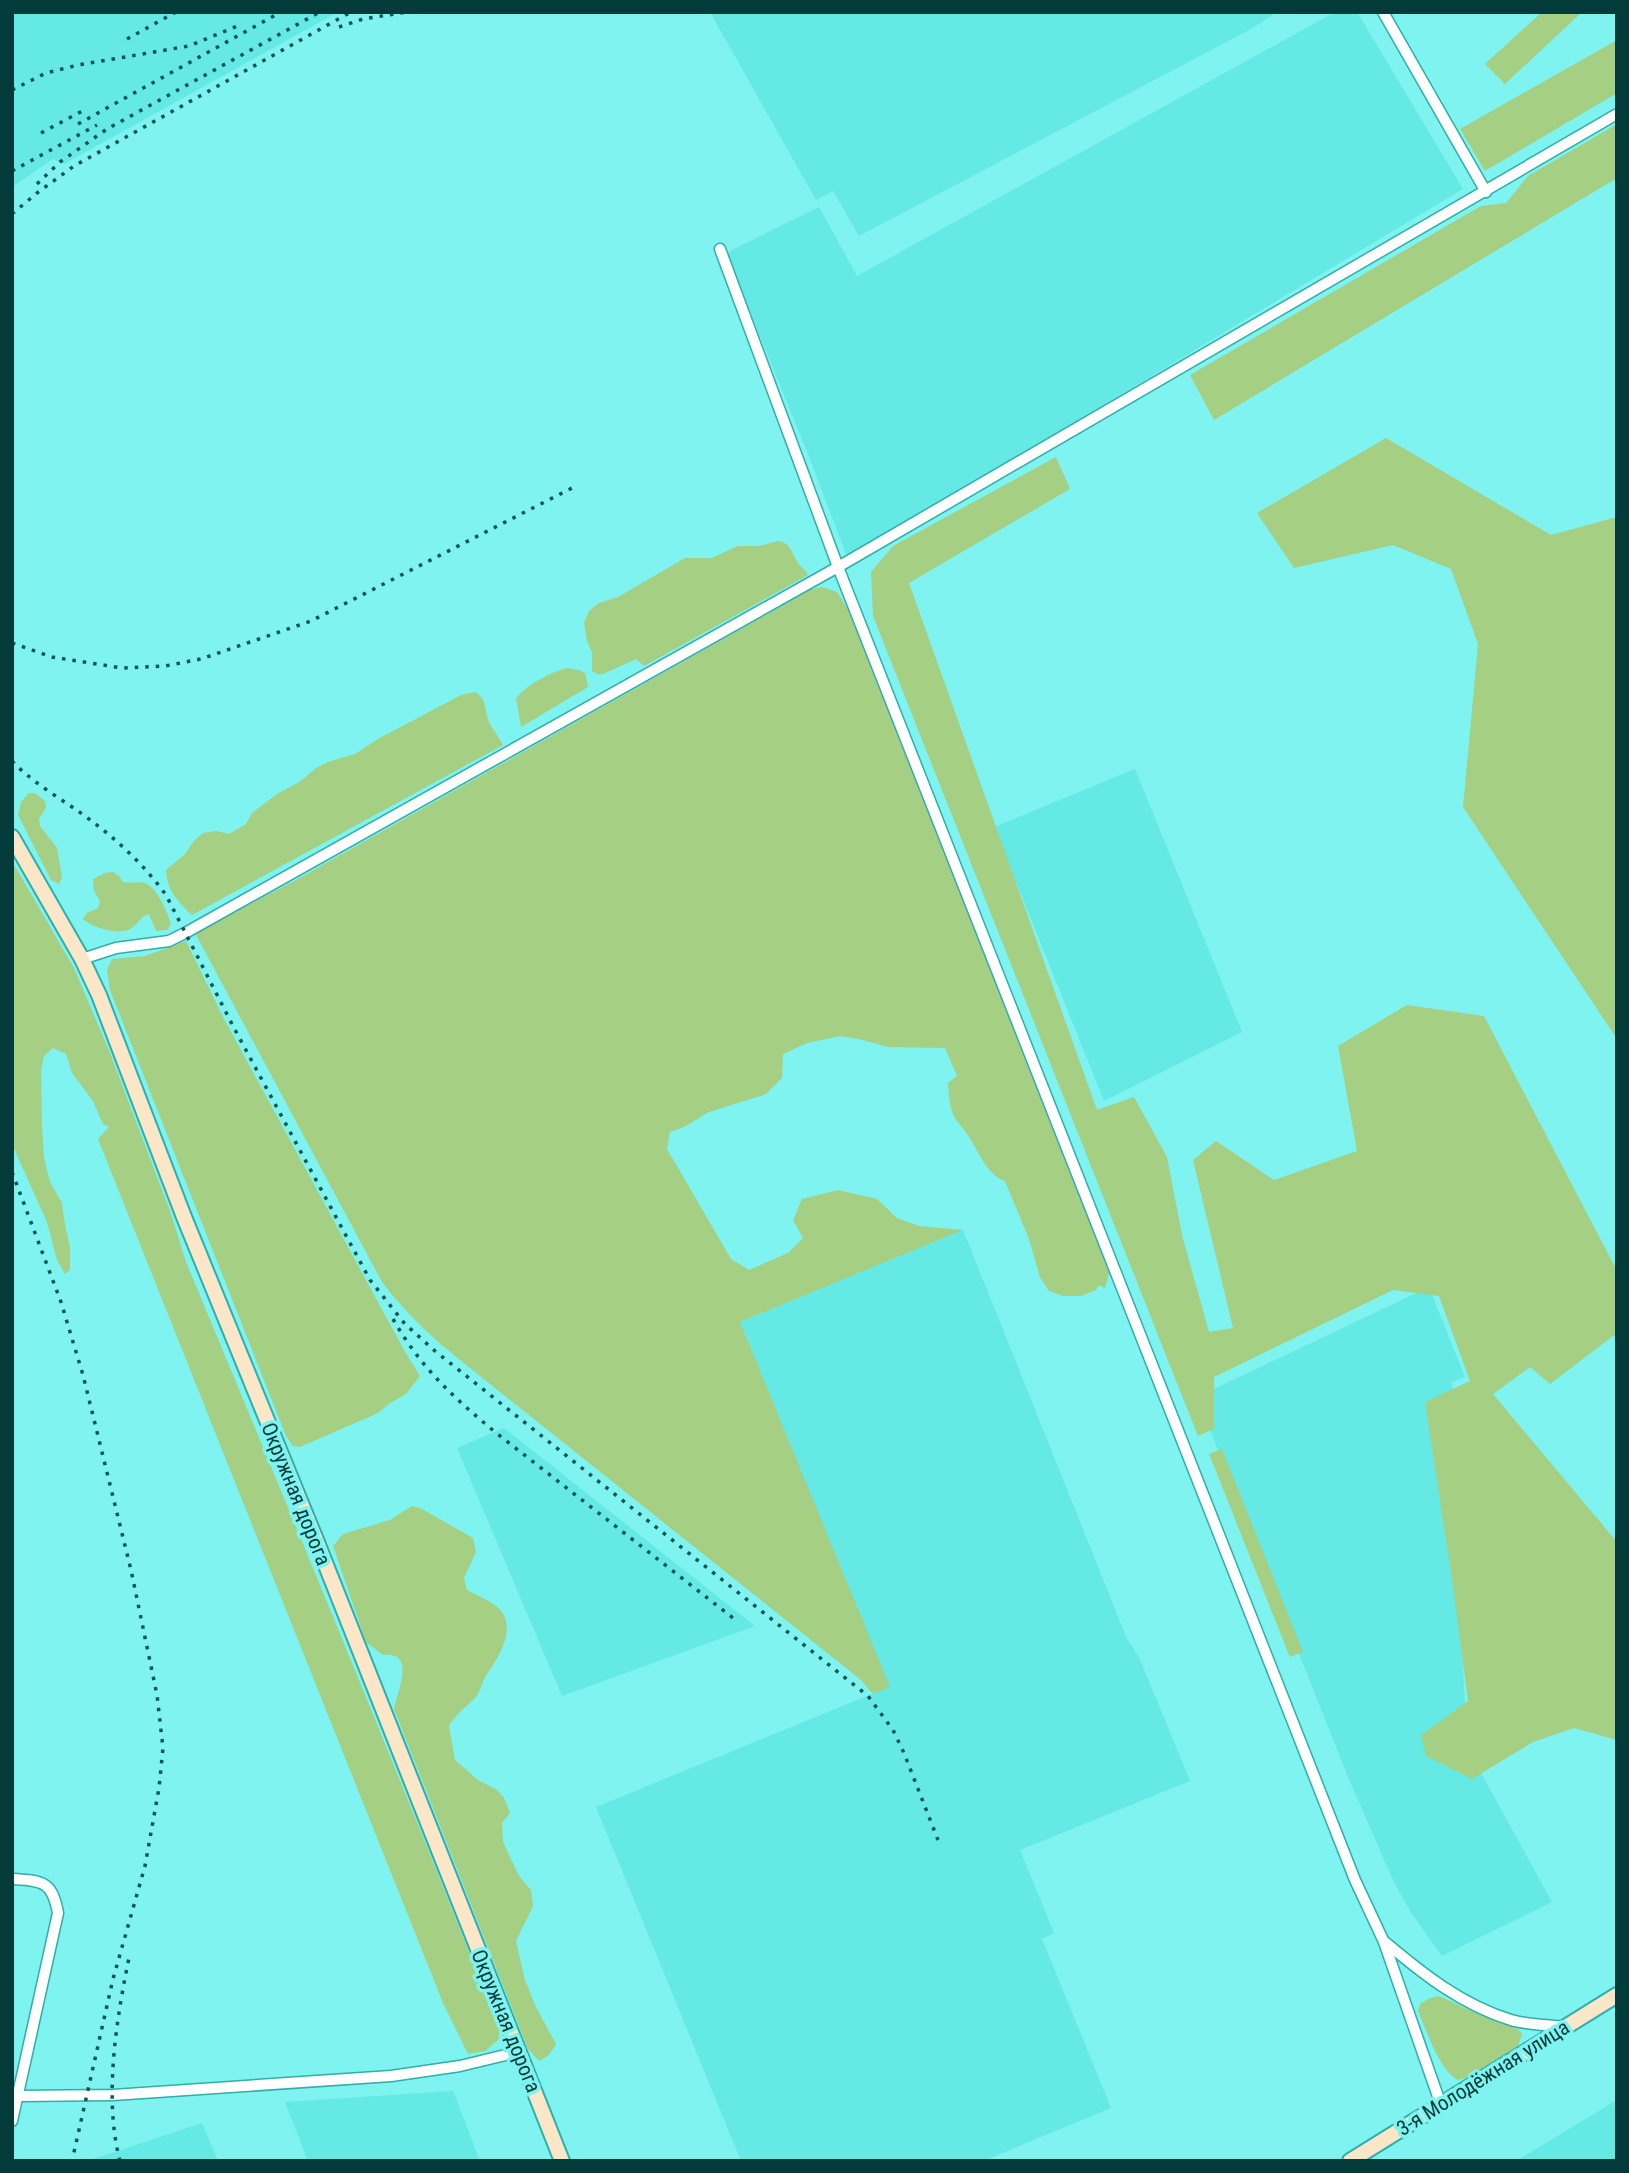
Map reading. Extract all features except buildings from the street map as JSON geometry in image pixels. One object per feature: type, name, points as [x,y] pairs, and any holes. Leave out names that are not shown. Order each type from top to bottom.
[{"type":"main road","name":"Окружная дорога","points":[[12,837],[82,959],[99,995],[184,1217],[316,1541],[562,2161]]},
{"type":"main road","name":"3-я Молодёжная улица","points":[[1350,2161],[1617,1995]]},
{"type":"street","points":[[1382,12],[1486,192]]},
{"type":"street","points":[[82,959],[116,947],[169,941],[187,932],[838,567],[1617,114]]},
{"type":"street","points":[[720,249],[838,567],[1340,1844],[1384,1942],[1441,2105]]},
{"type":"street","points":[[12,1879],[45,1884],[54,1894],[58,1913],[12,2121]]},
{"type":"street","points":[[1384,1942],[1424,1976],[1463,2000],[1512,2020],[1566,2027]]},
{"type":"street","points":[[18,2096],[113,2095],[391,2076],[460,2066],[518,2052]]},
{"type":"shaded area","points":[[12,12],[338,12],[64,164],[53,159],[12,187]]},
{"type":"shaded area","points":[[710,12],[1277,12],[1251,29],[859,236],[833,191],[816,200]]},
{"type":"shaded area","points":[[1335,12],[1357,12],[1463,189],[880,539],[846,554],[726,253],[819,207],[857,276]]},
{"type":"shaded area","points":[[1135,769],[1242,1032],[1104,1101],[994,827]]},
{"type":"shaded area","points":[[963,1230],[1127,1639],[1139,1657],[1190,1781],[1020,1850],[1054,1933],[1042,1939],[1111,2108],[983,2161],[741,2161],[596,1807],[889,1687],[740,1322]]},
{"type":"shaded area","points":[[1429,1287],[1465,1377],[1452,1382],[1452,1455],[1465,1707],[1475,1705],[1482,1775],[1552,1902],[1442,1956],[1410,1911],[1393,1880],[1348,1777],[1197,1397]]},
{"type":"shaded area","points":[[504,1428],[755,1626],[562,1696],[457,1448]]},
{"type":"shaded area","points":[[453,2091],[480,2161],[308,2161],[285,2102]]},
{"type":"shaded area","points":[[1617,2100],[1617,2161],[1516,2161]]},
{"type":"shaded area","points":[[202,2123],[218,2161],[89,2160],[118,2151]]},
{"type":"green space","points":[[1542,12],[1582,12],[1505,84],[1485,64]]},
{"type":"green space","points":[[1617,40],[1617,93],[1485,171],[1460,129]]},
{"type":"green space","points":[[1617,124],[1617,178],[1214,420],[1190,375],[1481,206],[1506,203],[1528,176]]},
{"type":"green space","points":[[1386,438],[1551,535],[1617,517],[1617,1039],[1463,807],[1478,644],[1451,569],[1393,545],[1294,568],[1257,513]]},
{"type":"green space","points":[[1056,457],[1070,489],[909,583],[1097,1110],[1134,1097],[1167,1157],[1182,1235],[1209,1332],[1233,1328],[1193,1160],[1216,1141],[1274,1180],[1357,1151],[1338,1046],[1407,1005],[1484,1016],[1617,1271],[1617,1333],[1550,1384],[1530,1367],[1493,1394],[1617,1542],[1617,1740],[1574,1728],[1533,1742],[1472,1779],[1426,1756],[1421,1735],[1468,1701],[1425,1402],[1470,1381],[1439,1296],[1393,1290],[1214,1377],[1214,1429],[1198,1436],[873,616],[871,572],[893,546]]},
{"type":"green space","points":[[778,541],[788,546],[808,575],[644,666],[636,659],[603,674],[592,671],[592,652],[584,623],[589,611],[599,603],[618,597],[685,558],[712,558],[738,546],[759,546]]},
{"type":"green space","points":[[822,587],[837,592],[854,619],[1109,1273],[1105,1288],[1099,1285],[1096,1290],[1081,1296],[1063,1296],[1049,1291],[1040,1277],[1029,1239],[1005,1181],[998,1178],[988,1167],[952,1112],[948,1083],[957,1076],[945,1048],[888,1047],[840,1036],[807,1043],[783,1054],[782,1078],[766,1094],[709,1112],[670,1132],[667,1149],[731,1259],[749,1270],[788,1253],[803,1238],[793,1220],[802,1199],[838,1190],[877,1199],[897,1218],[919,1226],[963,1230],[740,1322],[890,1687],[873,1694],[861,1680],[449,1351],[400,1304],[382,1282],[195,933],[296,880],[812,589]]},
{"type":"green space","points":[[567,668],[585,673],[588,687],[521,727],[516,698],[539,680]]},
{"type":"green space","points":[[475,692],[482,698],[488,720],[503,745],[192,915],[174,895],[166,870],[186,853],[203,833],[216,831],[229,834],[246,824],[252,813],[277,794],[301,781],[316,768],[355,754],[461,695]]},
{"type":"green space","points":[[29,793],[35,793],[45,801],[46,807],[39,819],[40,826],[57,848],[62,878],[59,884],[51,880],[18,815],[21,802]]},
{"type":"green space","points":[[12,861],[74,968],[110,1053],[170,1211],[186,1262],[461,1932],[499,2028],[499,2039],[485,2051],[468,2054],[443,2003],[98,1139],[109,1127],[103,1124],[93,1101],[72,1073],[66,1054],[53,1048],[44,1056],[41,1070],[44,1158],[50,1182],[62,1203],[70,1247],[70,1270],[65,1274],[57,1260],[47,1222],[12,1144]]},
{"type":"green space","points":[[113,872],[123,882],[141,882],[155,891],[170,919],[171,924],[167,930],[156,931],[149,914],[132,928],[121,931],[100,928],[83,919],[87,913],[98,908],[100,901],[94,891],[93,879]]},
{"type":"green space","points":[[186,941],[223,1017],[420,1376],[406,1394],[378,1413],[300,1447],[293,1446],[286,1436],[110,990],[107,970],[112,959],[145,956]]},
{"type":"green space","points":[[1222,1449],[1303,1652],[1290,1657],[1209,1454]]},
{"type":"green space","points":[[412,1506],[473,1538],[476,1552],[464,1578],[467,1590],[496,1606],[503,1613],[506,1622],[507,1631],[502,1649],[479,1693],[449,1726],[455,1760],[504,1798],[510,1813],[502,1823],[503,1842],[519,1876],[531,1890],[533,1906],[516,1941],[525,1980],[556,2044],[549,2055],[539,2061],[528,2049],[394,1709],[401,1683],[402,1666],[399,1659],[393,1655],[383,1655],[366,1642],[333,1546],[343,1534],[390,1520]]},
{"type":"green space","points":[[1439,1996],[1518,2029],[1522,2034],[1518,2046],[1471,2076],[1458,2080],[1439,2059],[1418,2011],[1420,2004]]},
{"type":"railway","points":[[127,39],[176,12]]},
{"type":"railway","points":[[78,124],[281,12]]},
{"type":"railway","points":[[37,184],[60,162],[107,129],[320,12]]},
{"type":"railway","points":[[12,214],[74,166],[351,12]]},
{"type":"railway","points":[[339,27],[363,19],[407,12]]},
{"type":"railway","points":[[12,90],[46,73],[189,46],[240,25]]},
{"type":"railway","points":[[41,133],[86,109]]},
{"type":"railway","points":[[12,171],[97,125]]},
{"type":"railway","points":[[12,643],[52,657],[122,668],[165,666],[201,659],[311,621],[574,487]]},
{"type":"railway","points":[[12,761],[35,782],[114,839],[137,860],[166,895],[234,1028],[370,1280],[405,1324],[435,1351],[868,1696],[893,1730],[938,1840]]},
{"type":"railway","points":[[12,1172],[61,1302],[83,1375],[131,1570],[157,1695],[163,1748],[145,1866],[113,1979],[72,2161]]},
{"type":"railway","points":[[393,1319],[427,1367],[465,1406],[733,1618]]},
{"type":"railway","points":[[120,2161],[115,2137],[112,2084],[117,2029],[130,1953]]}]
